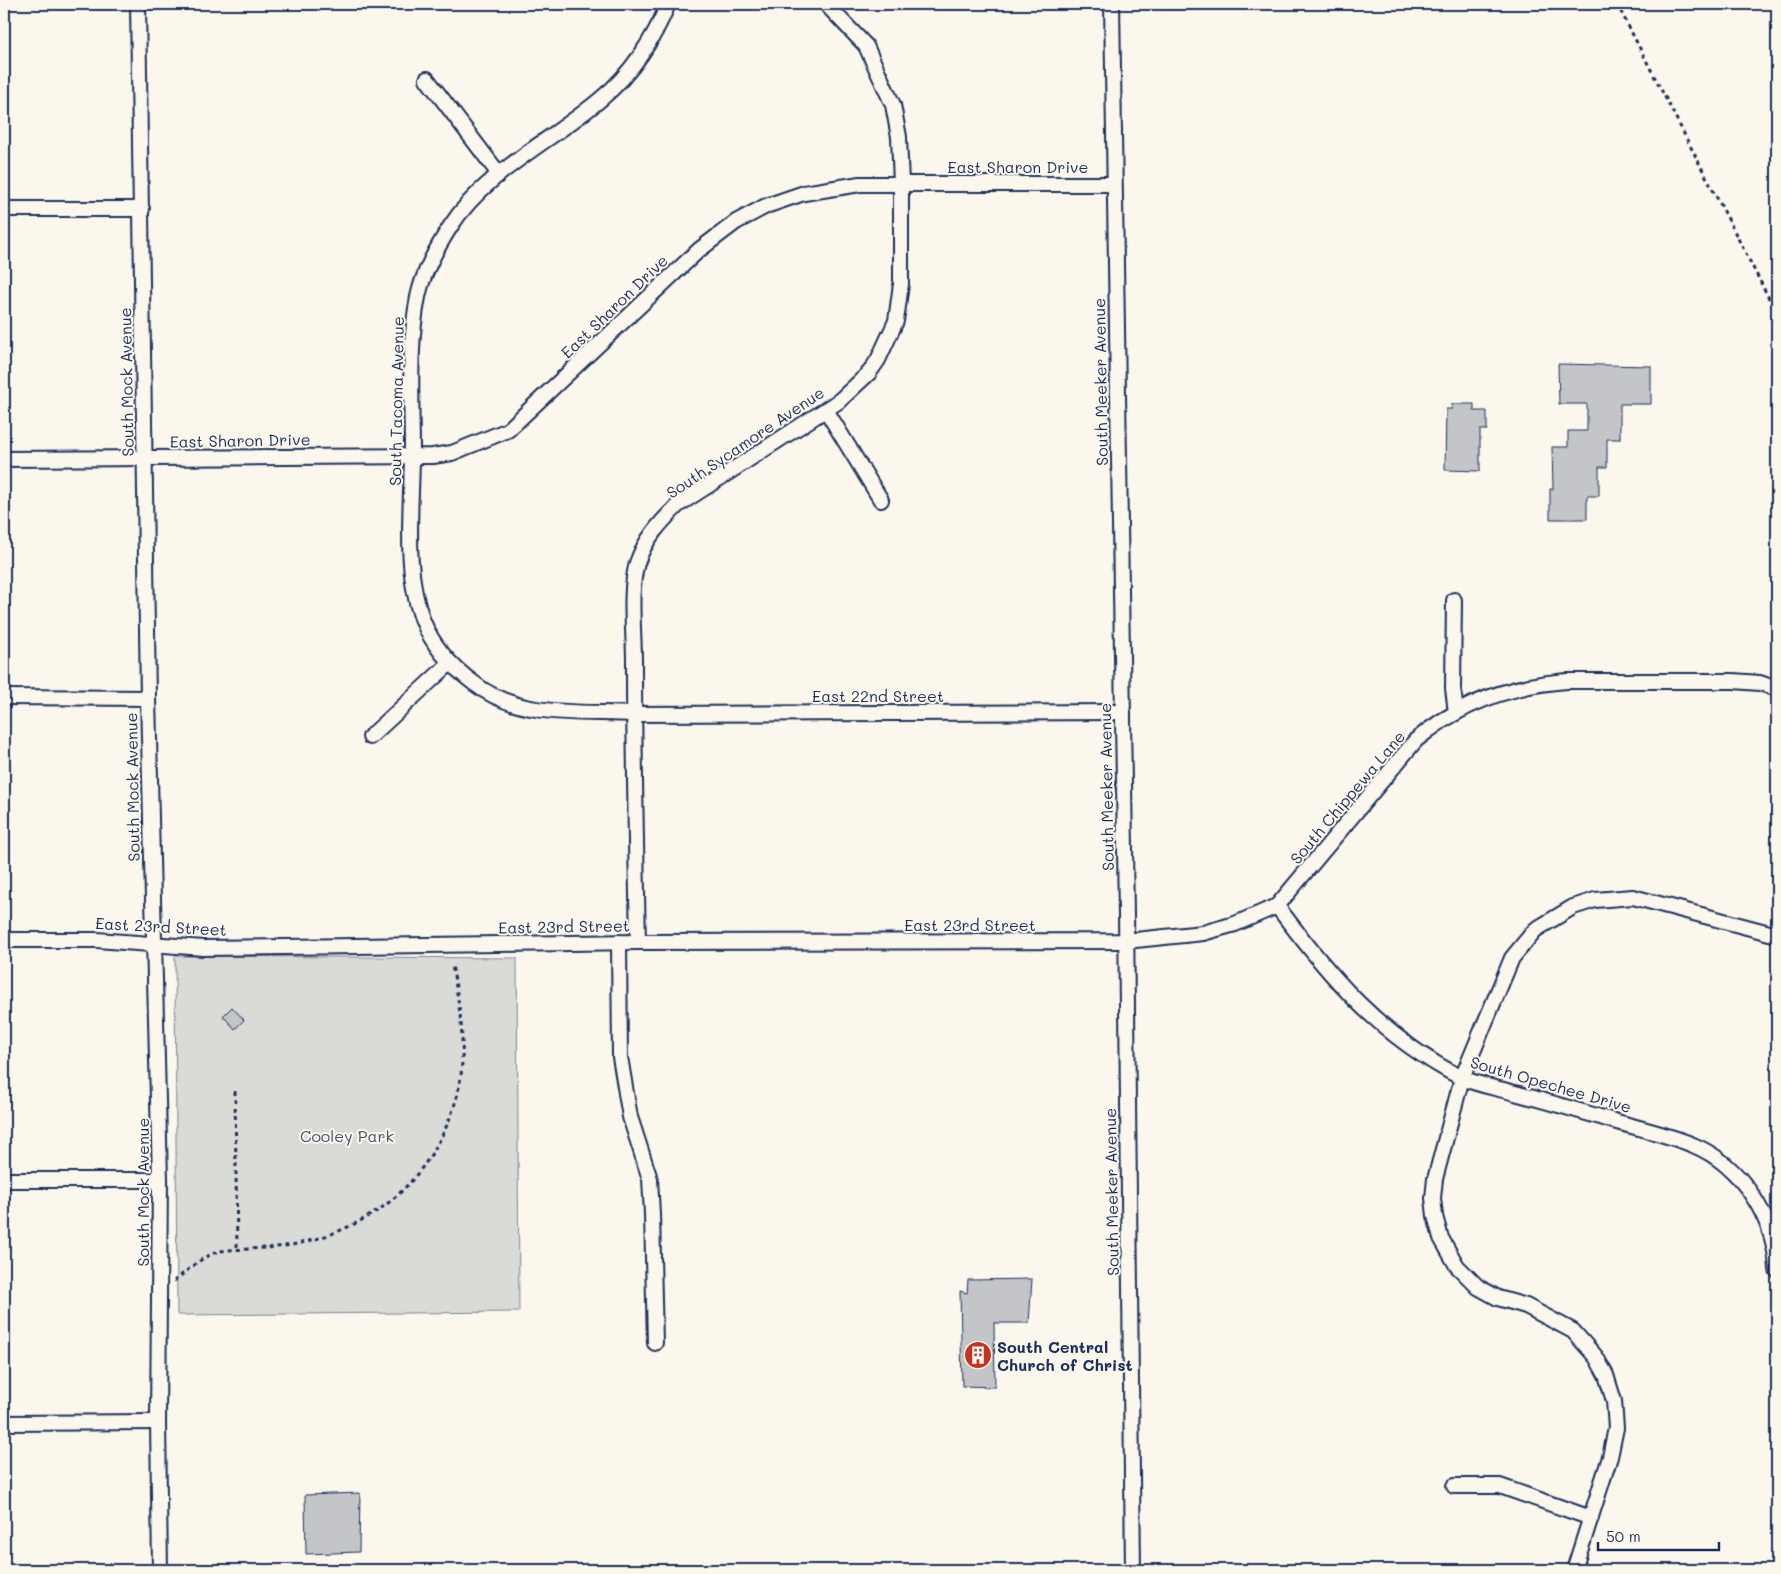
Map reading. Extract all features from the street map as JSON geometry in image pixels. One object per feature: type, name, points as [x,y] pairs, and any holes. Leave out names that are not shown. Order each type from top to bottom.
[{"type":"street","name":"South Mock Avenue","points":[[138,4],[148,698],[160,1180],[158,1422],[160,1570]]},
{"type":"street","name":"South Tacoma Avenue","points":[[634,714],[532,709],[501,700],[487,693],[450,663],[432,639],[423,622],[411,577],[412,334],[418,295],[435,252],[452,224],[499,174],[603,98],[620,80],[646,46],[668,4]]},
{"type":"street","name":"South Sycamore Avenue","points":[[638,942],[634,714],[634,586],[637,564],[645,545],[659,524],[678,504],[826,410],[869,373],[896,321],[901,284],[901,183],[899,137],[893,105],[866,46],[826,4]]},
{"type":"street","name":"South Meeker Avenue","points":[[1112,4],[1133,1570]]},
{"type":"street","points":[[427,78],[499,174]]},
{"type":"street","name":"East Sharon Drive","points":[[4,459],[144,460],[433,456],[452,453],[508,430],[698,250],[736,222],[766,206],[811,192],[860,184],[1114,184]]},
{"type":"street","points":[[4,209],[142,209]]},
{"type":"street","points":[[826,410],[881,500]]},
{"type":"street","points":[[1454,600],[1453,688],[1456,713]]},
{"type":"street","points":[[370,737],[450,663]]},
{"type":"street","name":"South Chippewa Lane","points":[[1126,941],[1140,938],[1203,933],[1235,924],[1277,906],[1341,833],[1400,757],[1429,729],[1456,713],[1498,693],[1525,686],[1558,682],[1733,681],[1760,682],[1777,689]]},
{"type":"street","points":[[4,698],[148,698]]},
{"type":"street","name":"East 22nd Street","points":[[634,714],[1122,712]]},
{"type":"street","points":[[1574,1570],[1610,1456],[1616,1428],[1614,1400],[1606,1375],[1586,1344],[1565,1326],[1526,1306],[1498,1298],[1478,1287],[1457,1266],[1441,1238],[1434,1207],[1435,1179],[1462,1078],[1512,958],[1535,930],[1573,907],[1595,900],[1633,897],[1777,935]]},
{"type":"street","name":"South Opechee Drive","points":[[1277,906],[1332,977],[1356,1002],[1424,1056],[1462,1078],[1645,1129],[1694,1145],[1720,1161],[1739,1179],[1763,1214],[1772,1237],[1777,1270]]},
{"type":"street","name":"East 23rd Street","points":[[4,940],[155,943],[204,948],[619,942],[1126,941]]},
{"type":"street","points":[[619,942],[620,1057],[630,1117],[650,1179],[655,1343]]},
{"type":"street","points":[[4,1180],[160,1180]]},
{"type":"street","points":[[4,1423],[158,1422]]},
{"type":"street","points":[[1454,1486],[1500,1486],[1591,1518]]},
{"type":"path","points":[[1618,4],[1777,314]]},
{"type":"path","points":[[159,1292],[214,1253],[279,1247],[331,1235],[375,1212],[393,1198],[415,1175],[435,1148],[447,1125],[460,1076],[462,1017],[452,965]]},
{"type":"path","points":[[235,1091],[237,1250]]},
{"type":"green space","name":"Cooley Park","points":[[175,956],[517,958],[519,1312],[177,1315]]},
{"type":"building","points":[[1558,364],[1651,366],[1651,404],[1620,404],[1620,439],[1607,439],[1607,467],[1599,467],[1599,496],[1587,496],[1587,519],[1550,519],[1550,489],[1553,489],[1552,447],[1568,447],[1568,431],[1587,431],[1587,404],[1559,404]]},
{"type":"building","points":[[1452,404],[1474,404],[1474,411],[1487,411],[1487,430],[1480,430],[1480,471],[1445,470],[1446,409],[1452,409]]},
{"type":"building","points":[[232,1007],[244,1020],[235,1029],[223,1016]]},
{"type":"building","name":"South Central Church of Christ","points":[[1032,1279],[1029,1323],[994,1323],[995,1387],[962,1386],[960,1291],[967,1293],[968,1280]]},
{"type":"building","points":[[360,1493],[359,1552],[306,1554],[305,1495]]},
{"type":"place","name":"South Central Church of Christ","points":[[978,1355]]}]
